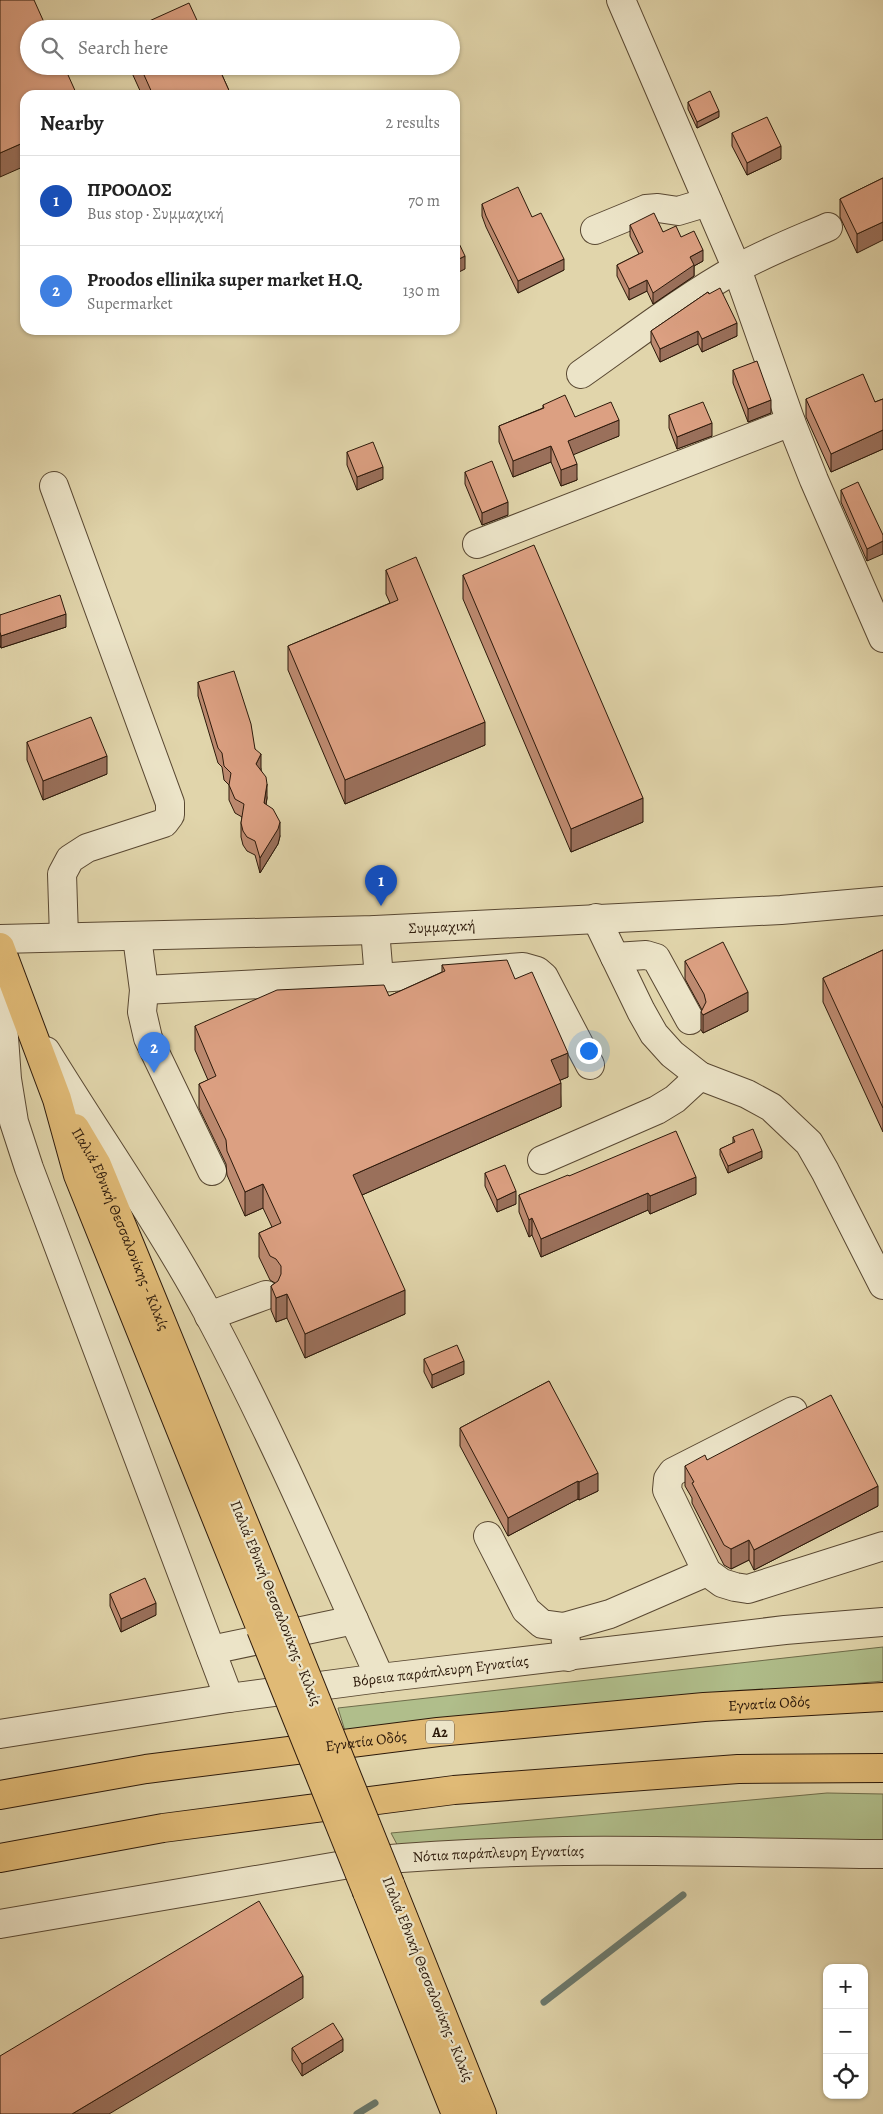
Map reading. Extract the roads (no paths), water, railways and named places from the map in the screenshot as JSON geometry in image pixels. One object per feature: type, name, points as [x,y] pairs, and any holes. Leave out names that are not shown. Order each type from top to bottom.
[{"type":"main road","name":"Παλιά Εθνική Θεσσαλονίκης - Κιλκίς","points":[[0,947],[58,1099],[78,1174],[272,1624],[379,1888],[482,2114]]},
{"type":"main road","name":"Εγνατία Οδός","points":[[0,1795],[146,1769],[438,1732],[704,1707],[883,1697]]},
{"type":"main road","points":[[0,1858],[163,1828],[454,1790],[738,1769],[883,1768]]},
{"type":"main road","name":"Παλιά Εθνική Θεσσαλονίκης - Κιλκίς","points":[[379,1888],[456,2114]]},
{"type":"street","points":[[621,0],[736,269],[790,422],[883,638]]},
{"type":"street","points":[[595,230],[646,209],[658,208],[678,211],[708,202]]},
{"type":"street","points":[[581,374],[674,309],[736,269],[828,227]]},
{"type":"street","points":[[477,544],[790,422]]},
{"type":"street","points":[[54,486],[170,803],[170,815],[164,823],[87,848],[70,859],[62,874],[64,937]]},
{"type":"street","name":"Συμμαχική","points":[[0,939],[375,930],[781,910],[883,901]]},
{"type":"street","points":[[596,918],[654,1034],[672,1054],[700,1076],[747,1094],[771,1107],[809,1144],[825,1171],[883,1285]]},
{"type":"street","points":[[375,930],[379,978]]},
{"type":"street","points":[[137,937],[144,990],[142,1012],[148,1038],[212,1171]]},
{"type":"street","points":[[615,957],[646,955],[656,958],[690,1020]]},
{"type":"street","points":[[144,990],[379,978],[515,968],[537,970],[544,977],[590,1065]]},
{"type":"street","points":[[0,982],[7,1079],[14,1122],[28,1168],[229,1698]]},
{"type":"street","points":[[28,1022],[178,1260],[210,1316],[304,1511],[380,1678]]},
{"type":"street","points":[[542,1160],[658,1110],[675,1099],[700,1076]]},
{"type":"street","points":[[210,1316],[266,1295]]},
{"type":"street","points":[[794,1412],[673,1472],[668,1479],[667,1490],[707,1572],[722,1583],[748,1589],[883,1546]]},
{"type":"street","points":[[488,1536],[526,1610],[542,1624],[564,1627],[610,1614],[707,1572]]},
{"type":"street","points":[[211,1650],[354,1620]]},
{"type":"street","name":"Βόρεια παράπλευρη Εγνατίας","points":[[0,1734],[229,1698],[380,1678],[785,1630],[883,1622]]},
{"type":"street","points":[[564,1627],[568,1657]]},
{"type":"street","name":"Νότια παράπλευρη Εγνατίας","points":[[0,1924],[367,1860],[416,1856],[562,1852],[883,1854]]},
{"type":"waterway","points":[[544,2002],[683,1895]]},
{"type":"waterway","points":[[357,2114],[375,2103]]},
{"type":"place","name":"ΠΡΟΟΔΟΣ","points":[[381,906]]},
{"type":"place","name":"Proodos ellinika super market H.Q.","points":[[154,1073]]}]
